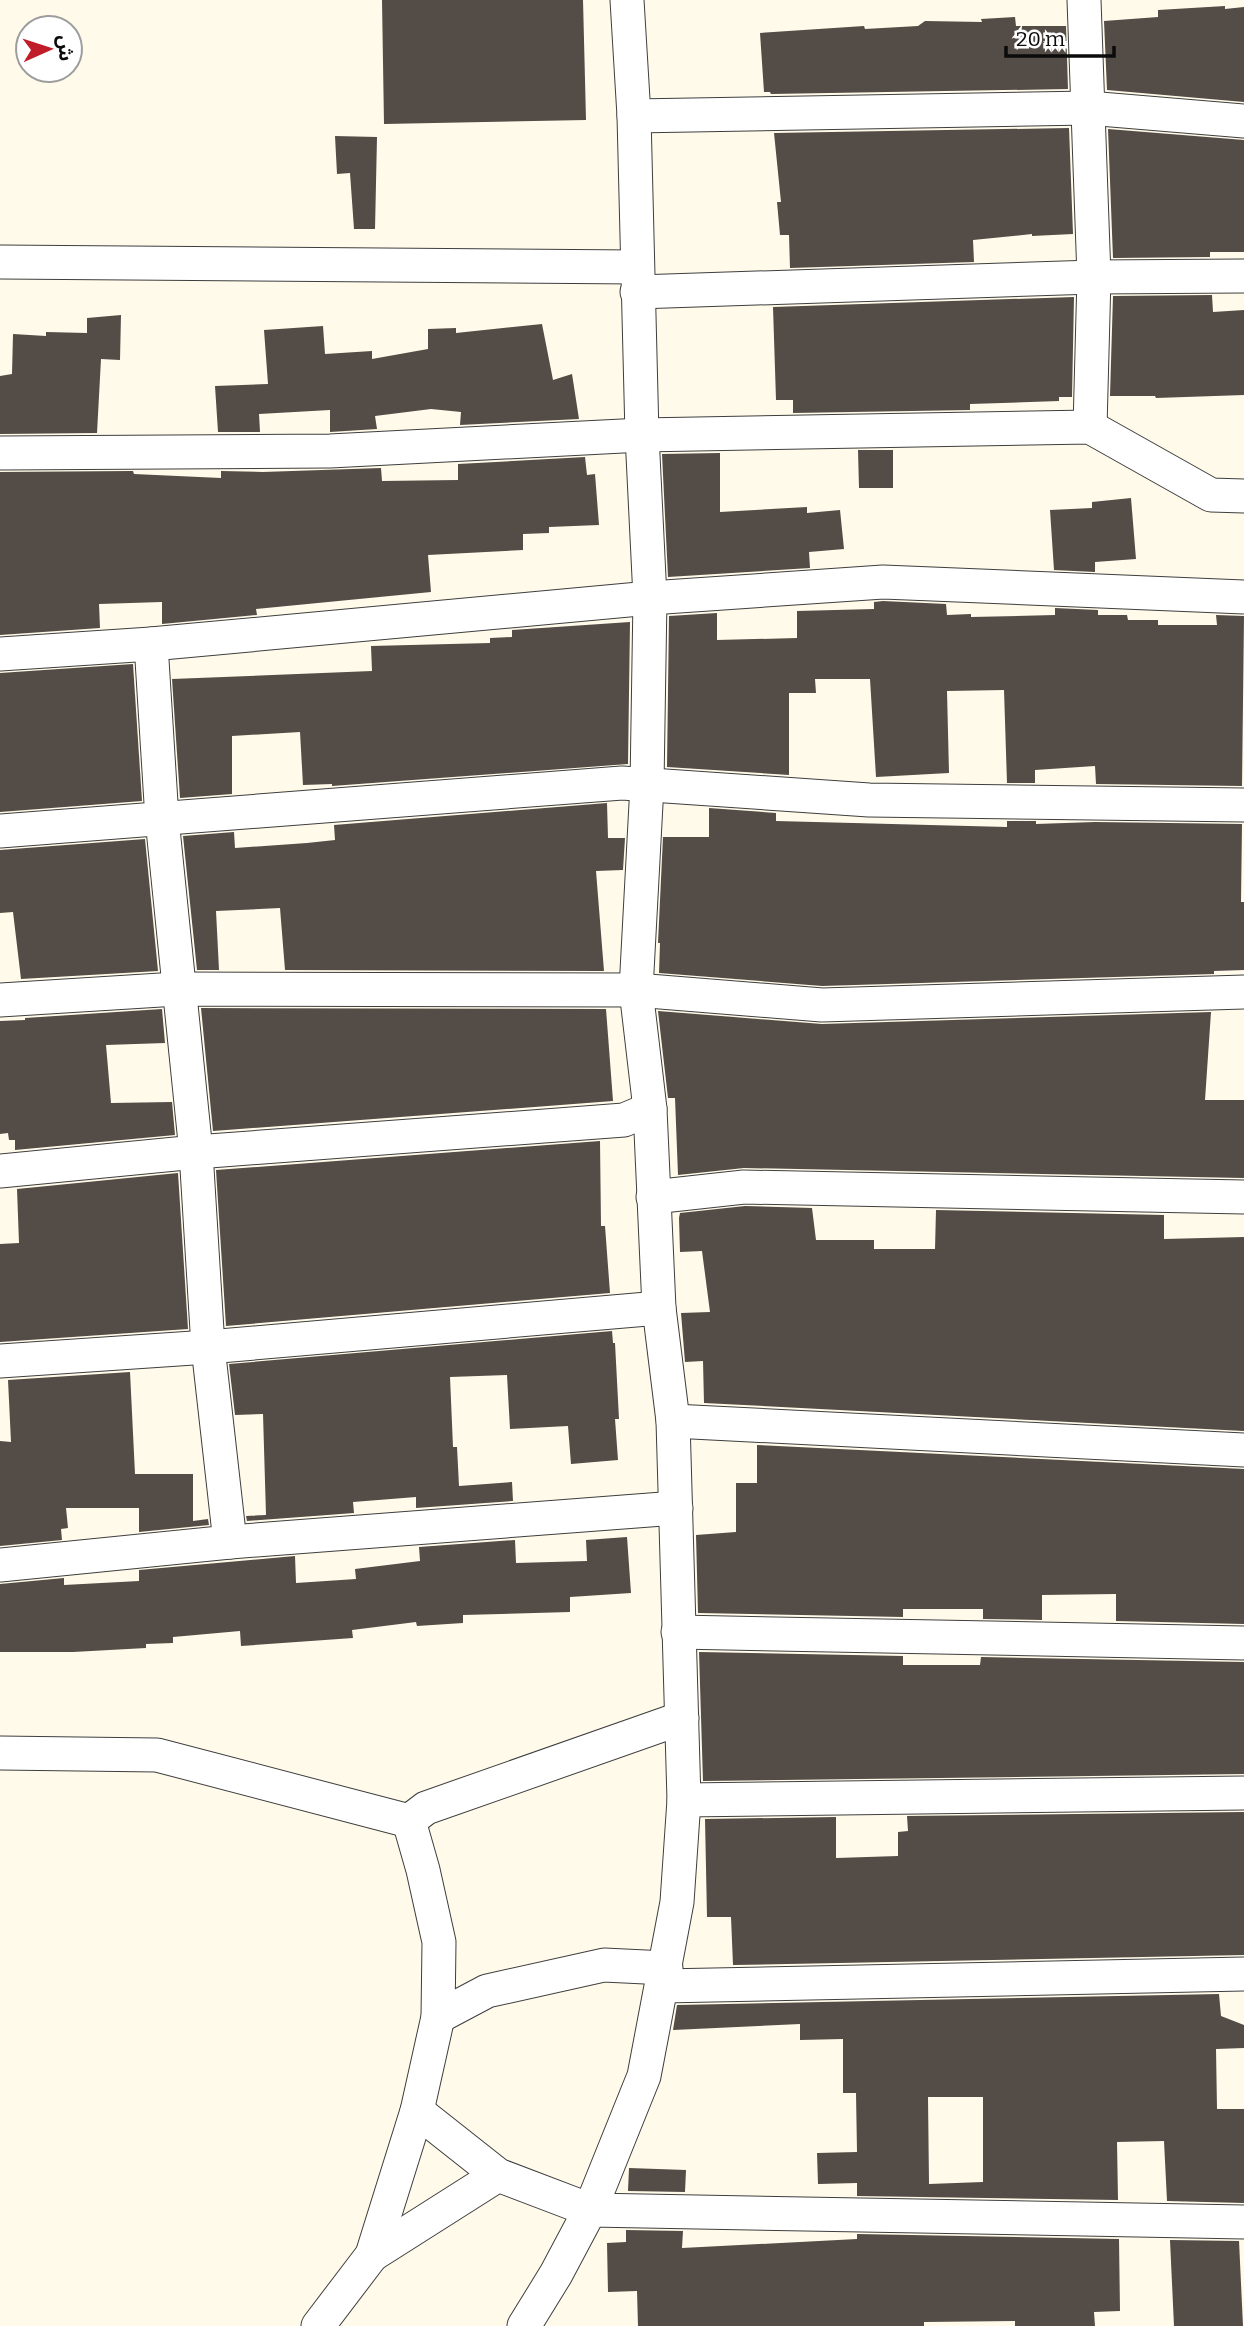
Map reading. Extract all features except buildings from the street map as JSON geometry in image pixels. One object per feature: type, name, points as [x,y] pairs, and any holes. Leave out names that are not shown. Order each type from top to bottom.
[{"type":"street","points":[[524,2326],[590,2210],[643,2076],[677,1902],[684,1800],[673,1421],[659,1308],[650,1109],[636,990],[647,785],[650,598],[642,435],[634,116],[627,0]]},
{"type":"street","points":[[1084,0],[1094,277],[1090,427]]},
{"type":"street","points":[[634,116],[1088,108],[1244,121]]},
{"type":"street","points":[[0,262],[637,279],[1244,276]]},
{"type":"street","points":[[0,453],[330,451],[642,435],[1090,427],[1211,495],[1244,496]]},
{"type":"street","points":[[0,654],[151,644],[650,598],[883,582],[1244,597]]},
{"type":"street","points":[[151,644],[162,819],[195,1152],[208,1347],[230,1542]]},
{"type":"street","points":[[0,831],[622,783],[869,800],[1244,805]]},
{"type":"street","points":[[0,1000],[177,989],[636,990],[822,1005],[1244,992]]},
{"type":"street","points":[[0,1171],[195,1152],[624,1120],[650,1109]]},
{"type":"street","points":[[653,1197],[744,1187],[1244,1197]]},
{"type":"street","points":[[0,1361],[208,1347],[659,1308]]},
{"type":"street","points":[[673,1421],[1244,1450]]},
{"type":"street","points":[[0,1565],[230,1542],[676,1508]]},
{"type":"street","points":[[678,1632],[1244,1643]]},
{"type":"street","points":[[409,1821],[426,1808],[682,1717]]},
{"type":"street","points":[[0,1753],[157,1755],[409,1821]]},
{"type":"street","points":[[684,1800],[1244,1793]]},
{"type":"street","points":[[318,2326],[372,2255],[417,2110],[438,2017],[439,1942],[409,1821]]},
{"type":"street","points":[[438,2017],[487,1991],[604,1965],[664,1977],[1244,1975]]},
{"type":"street","points":[[417,2110],[498,2175],[590,2210],[1244,2222]]},
{"type":"street","points":[[372,2255],[498,2175]]}]
